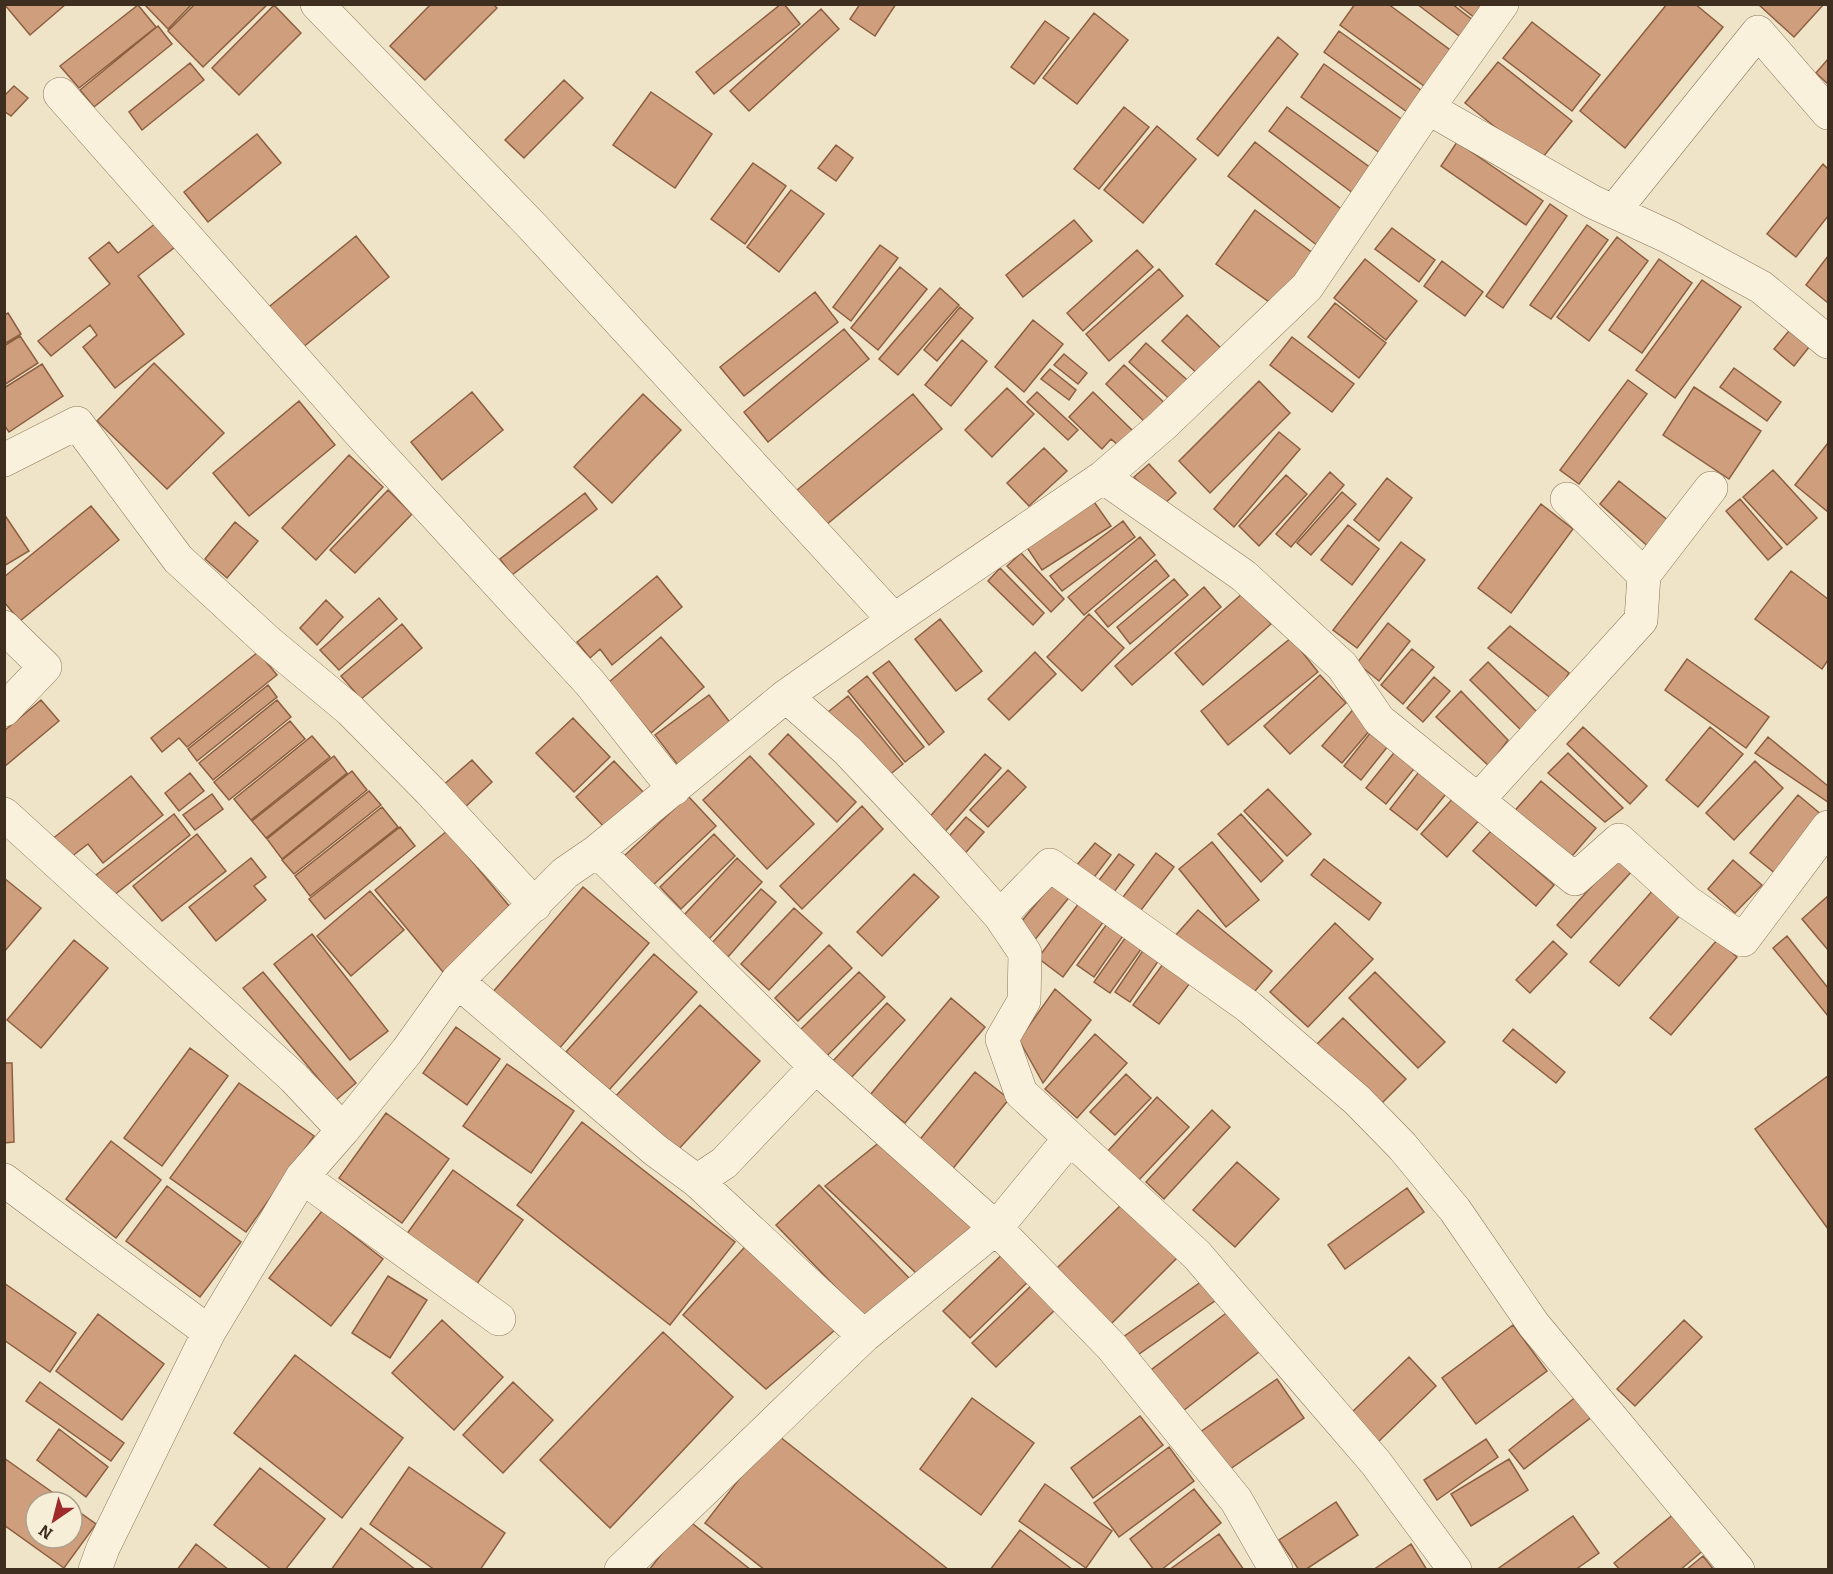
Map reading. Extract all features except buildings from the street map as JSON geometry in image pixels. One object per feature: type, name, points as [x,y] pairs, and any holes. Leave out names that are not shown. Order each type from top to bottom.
[{"type":"street","points":[[317,4],[533,227],[894,620]]},
{"type":"street","points":[[95,1569],[108,1537],[209,1332],[302,1177],[407,1051],[457,981],[566,873],[597,851],[786,696],[1103,477],[1162,426],[1306,287],[1502,4]]},
{"type":"street","points":[[1614,211],[1758,32],[1828,113]]},
{"type":"street","points":[[60,94],[359,432],[590,683],[674,789]]},
{"type":"street","points":[[1428,108],[1593,202],[1669,237],[1761,287],[1828,342]]},
{"type":"street","points":[[4,460],[77,423],[178,559],[267,641],[350,710],[430,791],[535,905]]},
{"type":"street","points":[[1103,477],[1244,576],[1342,666],[1379,720],[1575,879],[1619,840],[1687,902],[1743,940],[1828,827]]},
{"type":"street","points":[[1478,800],[1641,620],[1644,575],[1711,488]]},
{"type":"street","points":[[1567,498],[1644,575]]},
{"type":"street","points":[[4,627],[45,668],[4,710]]},
{"type":"street","points":[[786,696],[848,751],[953,863],[1000,916],[1025,953],[1024,1001],[1002,1039],[1021,1093],[1197,1255],[1376,1463],[1455,1569]]},
{"type":"street","points":[[4,814],[294,1078],[343,1130]]},
{"type":"street","points":[[597,851],[817,1068],[996,1228],[1112,1347],[1236,1500],[1276,1569]]},
{"type":"street","points":[[1000,916],[1050,865],[1249,1007],[1357,1100],[1402,1146],[1455,1210],[1534,1325],[1738,1569]]},
{"type":"street","points":[[457,981],[655,1150],[697,1181],[864,1336]]},
{"type":"street","points":[[697,1181],[724,1163],[817,1068]]},
{"type":"street","points":[[621,1569],[864,1336],[996,1228],[1070,1138]]},
{"type":"street","points":[[302,1177],[499,1319]]},
{"type":"street","points":[[4,1180],[209,1332]]}]
